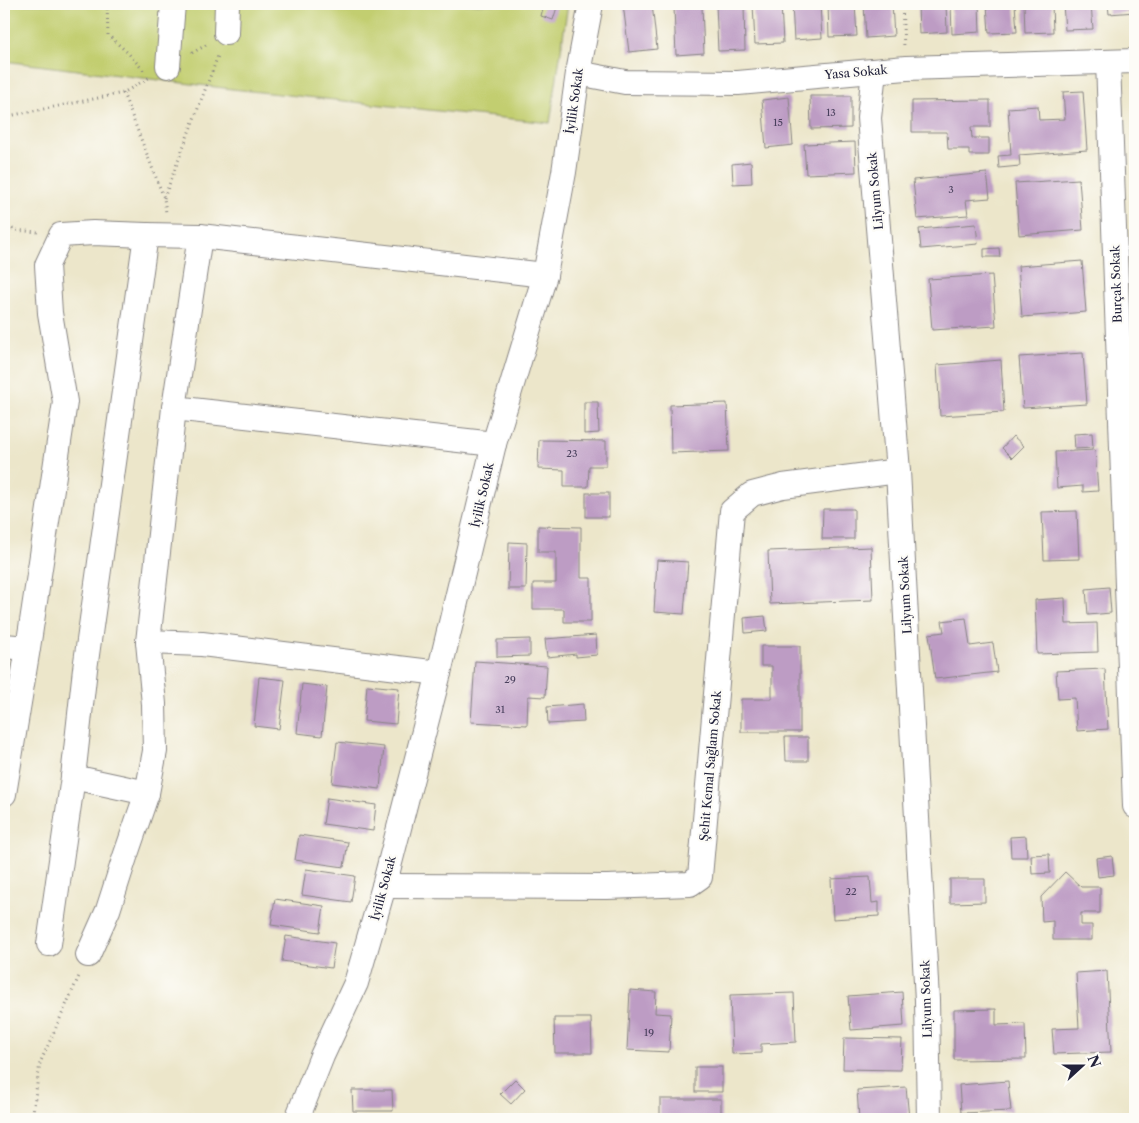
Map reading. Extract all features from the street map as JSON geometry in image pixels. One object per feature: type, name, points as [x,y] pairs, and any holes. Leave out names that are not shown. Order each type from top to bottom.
[{"type":"street","points":[[159,72],[173,4]]},
{"type":"street","points":[[226,33],[227,4]]},
{"type":"street","name":"İyilik Sokak","points":[[297,1119],[322,1056],[356,983],[384,886],[439,673],[494,444],[545,275],[591,4]]},
{"type":"street","name":"Yasa Sokak","points":[[578,73],[625,82],[738,83],[906,68],[1135,61]]},
{"type":"street","name":"Burçak Sokak","points":[[1108,62],[1135,806]]},
{"type":"street","name":"Lilyum Sokak","points":[[874,71],[869,118],[898,471],[927,1000],[930,1119]]},
{"type":"street","points":[[4,794],[65,402],[50,313],[47,265],[61,235],[94,233],[200,236],[545,275]]},
{"type":"street","points":[[49,944],[84,676],[158,235]]},
{"type":"street","points":[[88,955],[108,910],[147,793],[155,751],[154,704],[148,642],[174,408],[200,236]]},
{"type":"street","points":[[174,408],[494,444]]},
{"type":"street","name":"Şehit Kemal Sağlam Sokak","points":[[384,886],[690,884],[700,877],[732,512],[752,494],[775,488],[898,471]]},
{"type":"street","points":[[148,642],[202,644],[439,673]]},
{"type":"street","points":[[4,646],[28,648]]},
{"type":"street","points":[[72,778],[147,793]]},
{"type":"path","points":[[107,4],[108,35],[128,53],[159,72]]},
{"type":"path","points":[[902,4],[906,68]]},
{"type":"path","points":[[4,116],[122,93],[226,33]]},
{"type":"path","points":[[158,235],[164,198],[226,33]]},
{"type":"path","points":[[122,93],[164,198]]},
{"type":"path","points":[[4,223],[14,230],[61,235]]},
{"type":"path","points":[[32,1119],[40,1064],[88,955]]},
{"type":"green space","points":[[4,4],[568,4],[550,123],[232,89],[4,61]]},
{"type":"building","points":[[544,4],[558,4],[553,20],[541,16]]},
{"type":"building","points":[[623,4],[652,4],[657,49],[629,52]]},
{"type":"building","points":[[716,4],[744,4],[745,50],[718,51]]},
{"type":"building","points":[[753,4],[781,4],[783,43],[755,44]]},
{"type":"building","points":[[792,4],[820,4],[822,38],[794,40]]},
{"type":"building","points":[[828,4],[855,4],[857,36],[829,37]]},
{"type":"building","points":[[864,4],[892,4],[894,36],[866,38]]},
{"type":"building","points":[[918,4],[946,4],[947,32],[919,34]]},
{"type":"building","points":[[951,4],[979,4],[980,32],[952,34]]},
{"type":"building","points":[[987,4],[1015,4],[1017,32],[989,33]]},
{"type":"building","points":[[1024,4],[1052,4],[1053,32],[1025,33]]},
{"type":"building","points":[[1063,4],[1091,4],[1093,29],[1065,30]]},
{"type":"building","points":[[1108,4],[1135,4],[1135,12],[1109,14]]},
{"type":"building","points":[[702,7],[704,53],[676,55],[674,8]]},
{"type":"building","points":[[1083,91],[1087,150],[1019,155],[1020,166],[999,168],[998,156],[1011,155],[1008,108],[1038,106],[1039,120],[1065,119],[1063,92]]},
{"type":"building","points":[[810,96],[851,96],[851,128],[811,129]]},
{"type":"building","points":[[789,97],[793,145],[766,148],[762,100]]},
{"type":"building","points":[[990,100],[990,127],[971,127],[972,138],[989,138],[989,155],[969,155],[969,149],[948,149],[947,132],[912,132],[912,101]]},
{"type":"building","points":[[855,142],[856,172],[806,174],[804,144]]},
{"type":"building","points":[[751,162],[752,183],[733,184],[732,164]]},
{"type":"building","points":[[987,173],[990,198],[966,200],[968,215],[917,219],[913,180]]},
{"type":"building","points":[[1079,179],[1083,230],[1019,235],[1015,183]]},
{"type":"building","points":[[976,224],[978,244],[921,249],[919,229]]},
{"type":"building","points":[[999,248],[1000,257],[984,257],[984,249]]},
{"type":"building","points":[[1082,261],[1086,312],[1022,317],[1018,266]]},
{"type":"building","points":[[992,275],[996,326],[932,330],[928,279]]},
{"type":"building","points":[[1083,353],[1087,404],[1023,408],[1019,357]]},
{"type":"building","points":[[1001,360],[1004,412],[940,416],[937,365]]},
{"type":"building","points":[[584,402],[598,402],[599,433],[584,434]]},
{"type":"building","points":[[727,403],[729,451],[671,453],[670,405]]},
{"type":"building","points":[[1092,433],[1093,448],[1075,449],[1074,434]]},
{"type":"building","points":[[1013,436],[1024,446],[1012,458],[1002,448]]},
{"type":"building","points":[[539,440],[606,441],[606,466],[589,466],[588,487],[564,487],[564,470],[538,469]]},
{"type":"building","points":[[1095,450],[1098,491],[1083,492],[1083,486],[1057,488],[1055,452]]},
{"type":"building","points":[[586,493],[609,493],[609,517],[586,517]]},
{"type":"building","points":[[823,509],[854,509],[854,539],[822,539]]},
{"type":"building","points":[[1077,511],[1079,559],[1044,560],[1042,512]]},
{"type":"building","points":[[538,526],[581,527],[581,578],[591,578],[591,622],[564,622],[564,609],[533,609],[533,583],[556,583],[556,552],[538,552]]},
{"type":"building","points":[[509,542],[527,543],[526,589],[508,589]]},
{"type":"building","points":[[871,547],[873,600],[770,604],[768,551]]},
{"type":"building","points":[[657,560],[688,562],[684,614],[654,612]]},
{"type":"building","points":[[1109,587],[1111,613],[1088,615],[1086,589]]},
{"type":"building","points":[[1065,598],[1066,624],[1097,623],[1098,652],[1037,654],[1035,600]]},
{"type":"building","points":[[765,616],[767,631],[745,633],[744,618]]},
{"type":"building","points":[[966,618],[970,646],[993,643],[997,672],[935,679],[929,634],[944,632],[942,621]]},
{"type":"building","points":[[596,635],[597,655],[576,657],[576,654],[547,657],[545,639]]},
{"type":"building","points":[[530,639],[530,656],[497,657],[497,640]]},
{"type":"building","points":[[761,646],[800,646],[800,732],[741,732],[741,699],[772,699],[772,666],[761,666]]},
{"type":"building","points":[[475,661],[547,666],[545,697],[528,696],[527,725],[471,722]]},
{"type":"building","points":[[1105,669],[1108,729],[1077,731],[1075,698],[1058,699],[1056,671]]},
{"type":"building","points":[[259,677],[285,680],[279,729],[254,726]]},
{"type":"building","points":[[302,684],[327,687],[322,736],[297,733]]},
{"type":"building","points":[[367,685],[399,688],[396,724],[364,721]]},
{"type":"building","points":[[583,704],[584,722],[548,724],[547,707]]},
{"type":"building","points":[[785,737],[808,737],[808,761],[786,761]]},
{"type":"building","points":[[337,742],[384,747],[380,789],[332,783]]},
{"type":"building","points":[[327,798],[376,805],[373,831],[323,824]]},
{"type":"building","points":[[299,835],[348,842],[344,867],[295,860]]},
{"type":"building","points":[[1026,836],[1027,857],[1011,857],[1010,837]]},
{"type":"building","points":[[1049,854],[1050,873],[1032,874],[1031,855]]},
{"type":"building","points":[[1112,856],[1114,875],[1098,877],[1096,858]]},
{"type":"building","points":[[306,869],[355,876],[351,902],[302,895]]},
{"type":"building","points":[[1065,872],[1081,887],[1100,887],[1100,913],[1081,913],[1081,925],[1092,925],[1092,940],[1053,940],[1053,921],[1042,922],[1041,897]]},
{"type":"building","points":[[870,877],[872,903],[879,902],[879,916],[833,919],[831,879]]},
{"type":"building","points":[[950,879],[985,879],[985,902],[950,903]]},
{"type":"building","points":[[275,899],[324,906],[320,932],[271,925]]},
{"type":"building","points":[[286,936],[335,943],[331,968],[282,961]]},
{"type":"building","points":[[1107,971],[1111,1052],[1054,1054],[1052,1029],[1079,1028],[1076,973]]},
{"type":"building","points":[[630,990],[656,992],[655,1013],[671,1014],[669,1052],[627,1050]]},
{"type":"building","points":[[902,992],[904,1026],[851,1030],[848,996]]},
{"type":"building","points":[[794,993],[796,1042],[761,1044],[761,1053],[732,1054],[730,995]]},
{"type":"building","points":[[996,1009],[996,1025],[1025,1024],[1026,1059],[954,1060],[954,1010]]},
{"type":"building","points":[[554,1018],[591,1018],[592,1053],[555,1053]]},
{"type":"building","points":[[844,1038],[902,1039],[901,1070],[843,1069]]},
{"type":"building","points":[[695,1067],[722,1067],[722,1092],[695,1092]]},
{"type":"building","points":[[515,1079],[525,1089],[511,1104],[500,1094]]},
{"type":"building","points":[[1008,1081],[1011,1111],[961,1113],[959,1085]]},
{"type":"building","points":[[906,1087],[909,1118],[859,1119],[857,1090]]},
{"type":"building","points":[[352,1090],[392,1090],[393,1111],[353,1111]]},
{"type":"building","points":[[660,1099],[721,1099],[721,1119],[660,1119]]}]
